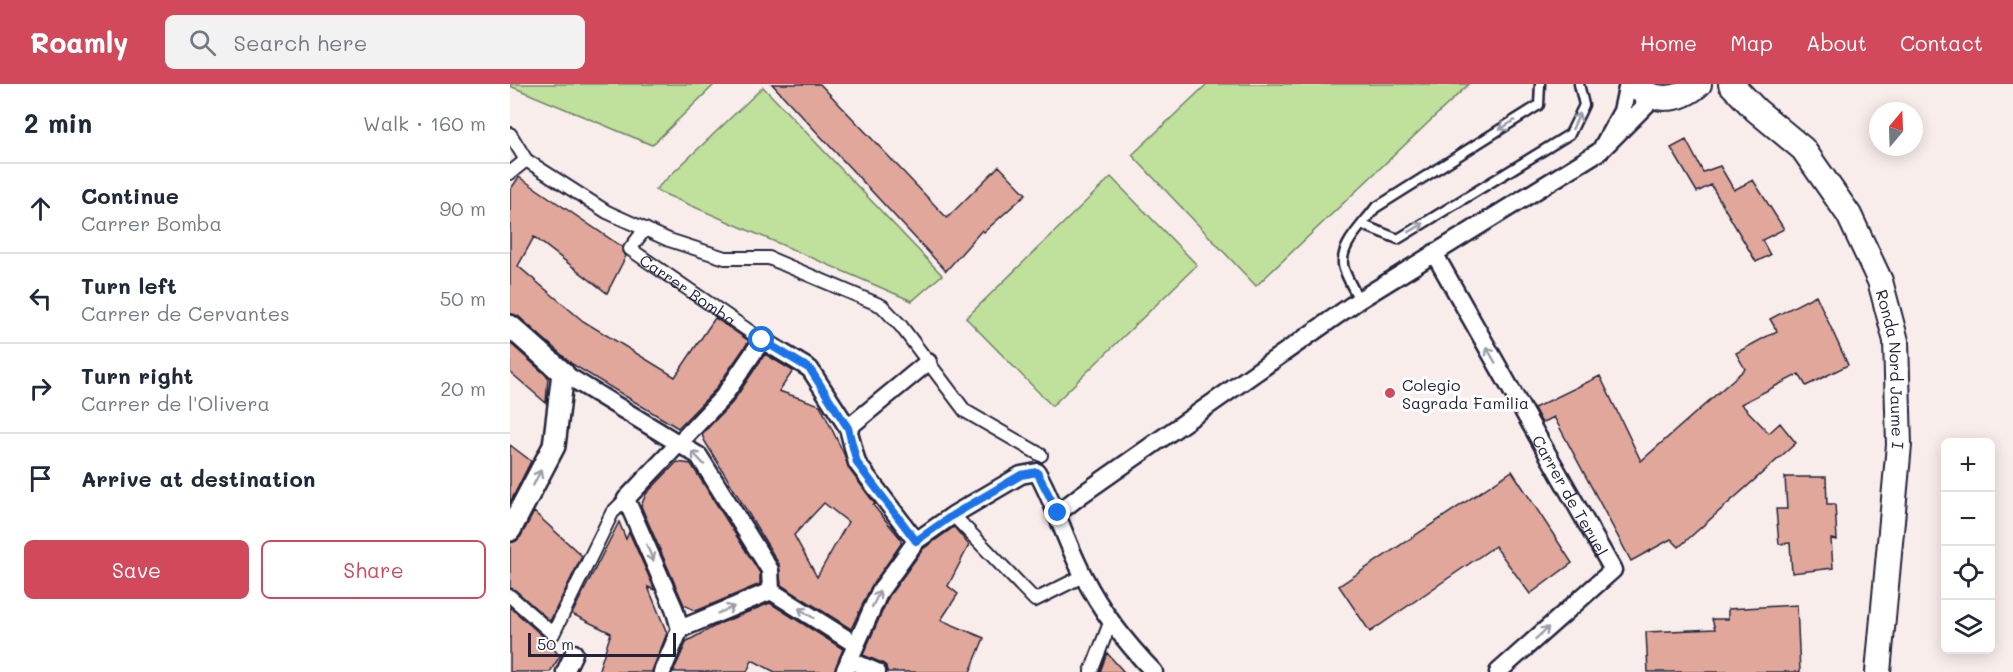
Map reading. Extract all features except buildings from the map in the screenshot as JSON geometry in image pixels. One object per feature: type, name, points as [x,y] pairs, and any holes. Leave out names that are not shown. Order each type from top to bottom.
[{"type":"main road","points":[[1633,84],[1640,91],[1654,97],[1670,99],[1685,94],[1698,85]]},
{"type":"main road","name":"Ronda Nord Jaume I","points":[[1731,84],[1756,110],[1803,149],[1849,215],[1880,281],[1896,341],[1899,445],[1878,672]]},
{"type":"main road","name":"Ronda Nord Jaume I","points":[[1698,85],[1756,110]]},
{"type":"street","points":[[1600,151],[1622,111],[1628,84]]},
{"type":"street","points":[[1058,513],[1359,300],[1600,151],[1654,97]]},
{"type":"street","points":[[510,135],[526,160],[607,212],[669,240],[725,258],[769,258],[882,306],[902,326],[965,411],[1041,455]]},
{"type":"street","points":[[510,173],[526,160]]},
{"type":"street","name":"Carrer Bomba","points":[[645,229],[630,249],[762,340],[810,369],[848,428],[857,463],[916,541]]},
{"type":"street","name":"Carrer de Teruel","points":[[1434,254],[1613,570],[1498,672]]},
{"type":"street","points":[[510,326],[563,373],[699,456],[770,570],[771,591],[849,659],[878,672]]},
{"type":"street","points":[[510,596],[553,634],[612,513],[723,397],[762,340]]},
{"type":"street","points":[[848,428],[928,362]]},
{"type":"street","points":[[510,530],[554,446],[563,373]]},
{"type":"street","points":[[849,659],[880,591],[916,541],[953,515],[1021,475],[1037,472],[1058,513],[1083,576],[1110,623],[1154,672]]},
{"type":"street","points":[[626,499],[674,608],[680,629],[662,672]]},
{"type":"street","points":[[953,515],[1035,600],[1083,576]]},
{"type":"street","points":[[680,629],[771,591]]},
{"type":"street","points":[[1091,672],[1110,623]]},
{"type":"street","points":[[565,672],[574,653]]},
{"type":"lane","points":[[1359,300],[1343,267],[1346,244],[1375,208],[1539,105],[1540,84]]},
{"type":"lane","points":[[1363,225],[1398,239],[1570,134],[1584,105],[1579,84]]},
{"type":"green space","points":[[510,84],[715,84],[652,145],[510,86]]},
{"type":"green space","points":[[1207,84],[1469,84],[1256,286],[1132,155]]},
{"type":"green space","points":[[763,87],[942,275],[912,301],[655,190]]},
{"type":"green space","points":[[1111,177],[1197,265],[1052,406],[966,318]]},
{"type":"place","name":"Colegio Sagrada Familia","points":[[1390,393]]},
{"type":"route","points":[[762,340],[810,369],[848,428],[857,463],[916,541],[953,515],[1021,475],[1037,472],[1058,513]]}]
